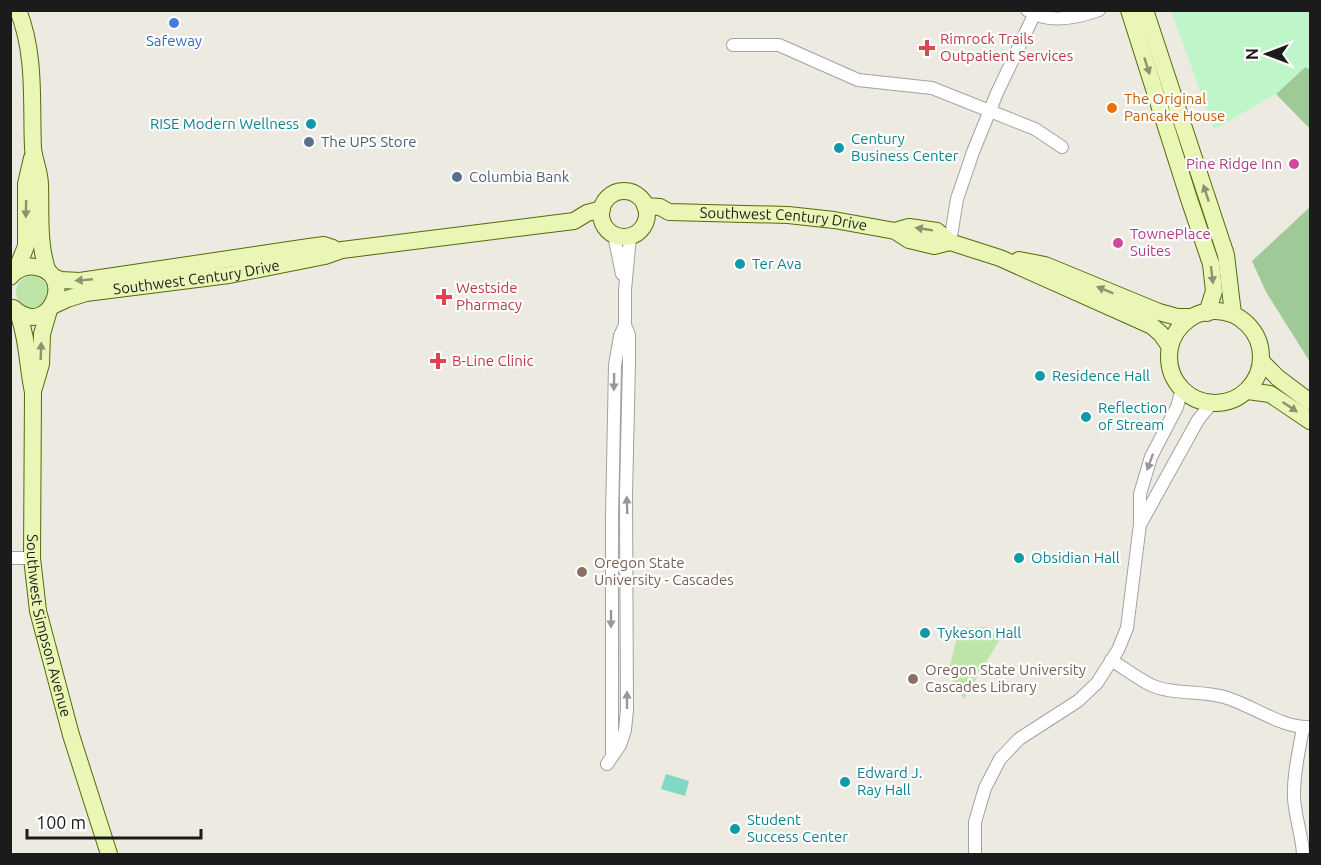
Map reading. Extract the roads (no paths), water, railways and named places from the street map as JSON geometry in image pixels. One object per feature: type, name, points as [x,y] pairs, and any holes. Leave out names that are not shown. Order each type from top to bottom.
[{"type":"street","points":[[18,10],[31,59],[33,151],[40,181],[43,254],[50,274]]},
{"type":"street","points":[[950,242],[957,199],[990,110],[1031,13],[1060,19],[1083,16],[1099,10]]},
{"type":"street","points":[[1129,10],[1211,264],[1214,291],[1207,313]]},
{"type":"street","points":[[1145,10],[1226,255],[1233,314]]},
{"type":"street","points":[[733,45],[779,45],[858,80],[932,88],[1035,129],[1062,147]]},
{"type":"street","points":[[13,274],[26,246],[26,184],[33,151]]},
{"type":"street","name":"Southwest Century Drive","points":[[574,221],[587,213],[602,209],[609,197],[622,191],[636,195],[646,213],[660,207],[669,212],[788,215],[834,220],[895,231],[909,227],[937,231],[950,242],[1000,258],[1116,312],[1152,326],[1170,347]]},
{"type":"street","points":[[602,209],[601,216],[617,233],[625,290],[625,325],[629,335],[626,494],[627,710],[625,730],[620,745],[610,759]]},
{"type":"street","points":[[617,233],[637,233],[646,213]]},
{"type":"street","name":"Southwest Century Drive","points":[[13,308],[31,317],[38,316],[66,299],[86,293],[229,275],[325,256],[342,250],[574,221],[617,233]]},
{"type":"street","name":"Southwest Century Drive","points":[[13,274],[32,266],[40,267],[50,274],[80,281],[324,245],[342,250]]},
{"type":"street","name":"Southwest Century Drive","points":[[1000,258],[1045,265],[1159,312],[1177,317],[1189,317]]},
{"type":"street","points":[[158,284],[165,275],[193,271],[211,261]]},
{"type":"street","name":"Southwest Simpson Avenue","points":[[33,392],[41,364],[42,334],[57,292],[50,274]]},
{"type":"street","name":"Southwest Simpson Avenue","points":[[13,308],[25,333],[27,367],[33,392],[32,558],[38,611],[71,735],[108,855]]},
{"type":"street","points":[[1207,313],[1233,314],[1246,321],[1255,333],[1261,347],[1262,362],[1258,376],[1248,391],[1225,403],[1211,404],[1190,396],[1182,389],[1173,376],[1169,362],[1170,347],[1176,333],[1189,317],[1207,313]]},
{"type":"street","points":[[1262,362],[1278,378],[1311,402]]},
{"type":"street","points":[[975,855],[975,822],[985,788],[1000,759],[1019,739],[1078,701],[1097,683],[1127,628],[1140,524],[1140,494],[1152,457],[1177,407],[1182,389]]},
{"type":"street","points":[[1248,391],[1270,394],[1311,421]]},
{"type":"street","points":[[1140,524],[1198,420],[1211,404]]},
{"type":"street","points":[[10,558],[32,558]]},
{"type":"street","points":[[1111,660],[1151,685],[1168,690],[1221,696],[1282,721],[1307,727],[1294,777],[1303,855]]},
{"type":"place","name":"Safeway","points":[[174,23]]},
{"type":"place","name":"Rimrock Trails Outpatient Services","points":[[927,48]]},
{"type":"place","name":"The Original Pancake House","points":[[1112,108]]},
{"type":"place","name":"RISE Modern Wellness","points":[[311,124]]},
{"type":"place","name":"The UPS Store","points":[[309,142]]},
{"type":"place","name":"Century Business Center","points":[[839,148]]},
{"type":"place","name":"Pine Ridge Inn","points":[[1294,164]]},
{"type":"place","name":"Columbia Bank","points":[[457,177]]},
{"type":"place","name":"TownePlace Suites","points":[[1118,243]]},
{"type":"place","name":"Ter Ava","points":[[740,264]]},
{"type":"place","name":"Westside Pharmacy","points":[[444,297]]},
{"type":"place","name":"B-Line Clinic","points":[[438,361]]},
{"type":"place","name":"Residence Hall","points":[[1040,376]]},
{"type":"place","name":"Reflection of Stream","points":[[1086,417]]},
{"type":"place","name":"Obsidian Hall","points":[[1019,558]]},
{"type":"place","name":"Oregon State University - Cascades","points":[[582,572]]},
{"type":"place","name":"Tykeson Hall","points":[[925,633]]},
{"type":"place","name":"Oregon State University Cascades Library","points":[[913,679]]},
{"type":"place","name":"Edward J. Ray Hall","points":[[845,782]]},
{"type":"place","name":"Student Success Center","points":[[735,829]]}]
